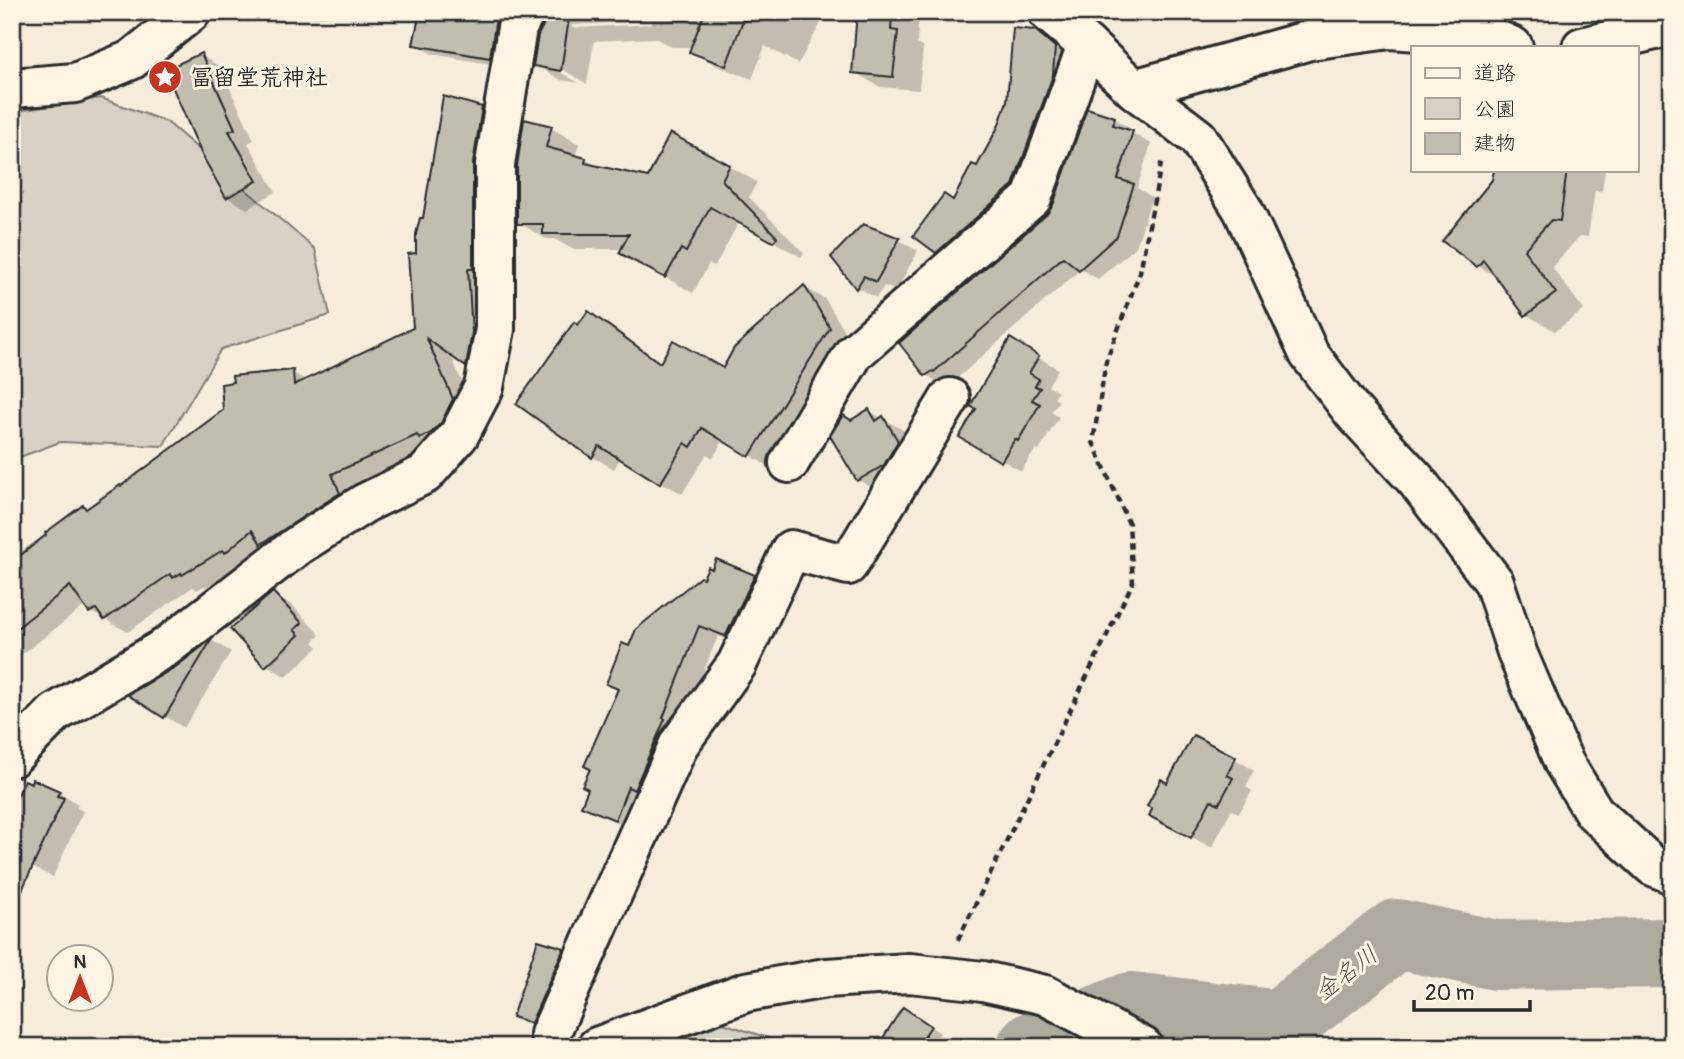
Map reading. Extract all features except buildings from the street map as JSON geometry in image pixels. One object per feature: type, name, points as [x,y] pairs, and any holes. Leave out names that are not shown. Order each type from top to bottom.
[{"type":"street","points":[[12,88],[75,83],[131,60],[191,12]]},
{"type":"street","points":[[12,757],[55,713],[166,647],[297,545],[365,503],[425,474],[459,435],[484,387],[495,329],[495,164],[517,28],[525,12]]},
{"type":"street","points":[[1048,12],[1134,89],[1198,138],[1243,210],[1309,354],[1353,412],[1416,480],[1494,582],[1518,655],[1564,763],[1594,812],[1653,866],[1672,874]]},
{"type":"street","points":[[1586,46],[1672,26]]},
{"type":"street","points":[[1134,89],[1310,40],[1390,29],[1488,36],[1511,46]]},
{"type":"street","points":[[789,463],[854,353],[1032,198],[1087,45]]},
{"type":"street","points":[[552,1047],[550,1034],[679,744],[737,664],[791,550],[848,565],[950,398]]},
{"type":"street","points":[[597,1047],[746,992],[826,978],[910,973],[984,981],[1045,995],[1136,1043]]},
{"type":"path","points":[[941,976],[1133,582],[1129,524],[1093,442],[1106,361],[1140,272],[1171,117]]},
{"type":"green space","points":[[101,98],[167,122],[315,249],[330,315],[221,349],[163,446],[60,442],[12,460],[12,112]]},
{"type":"green space","points":[[708,1018],[777,1041],[801,1047],[645,1047]]},
{"type":"waterway","name":"金名川","points":[[1032,1047],[1131,1007],[1279,1025],[1397,934],[1496,955],[1672,953]]},
{"type":"place","name":"冨留堂荒神社","points":[[165,77]]}]
